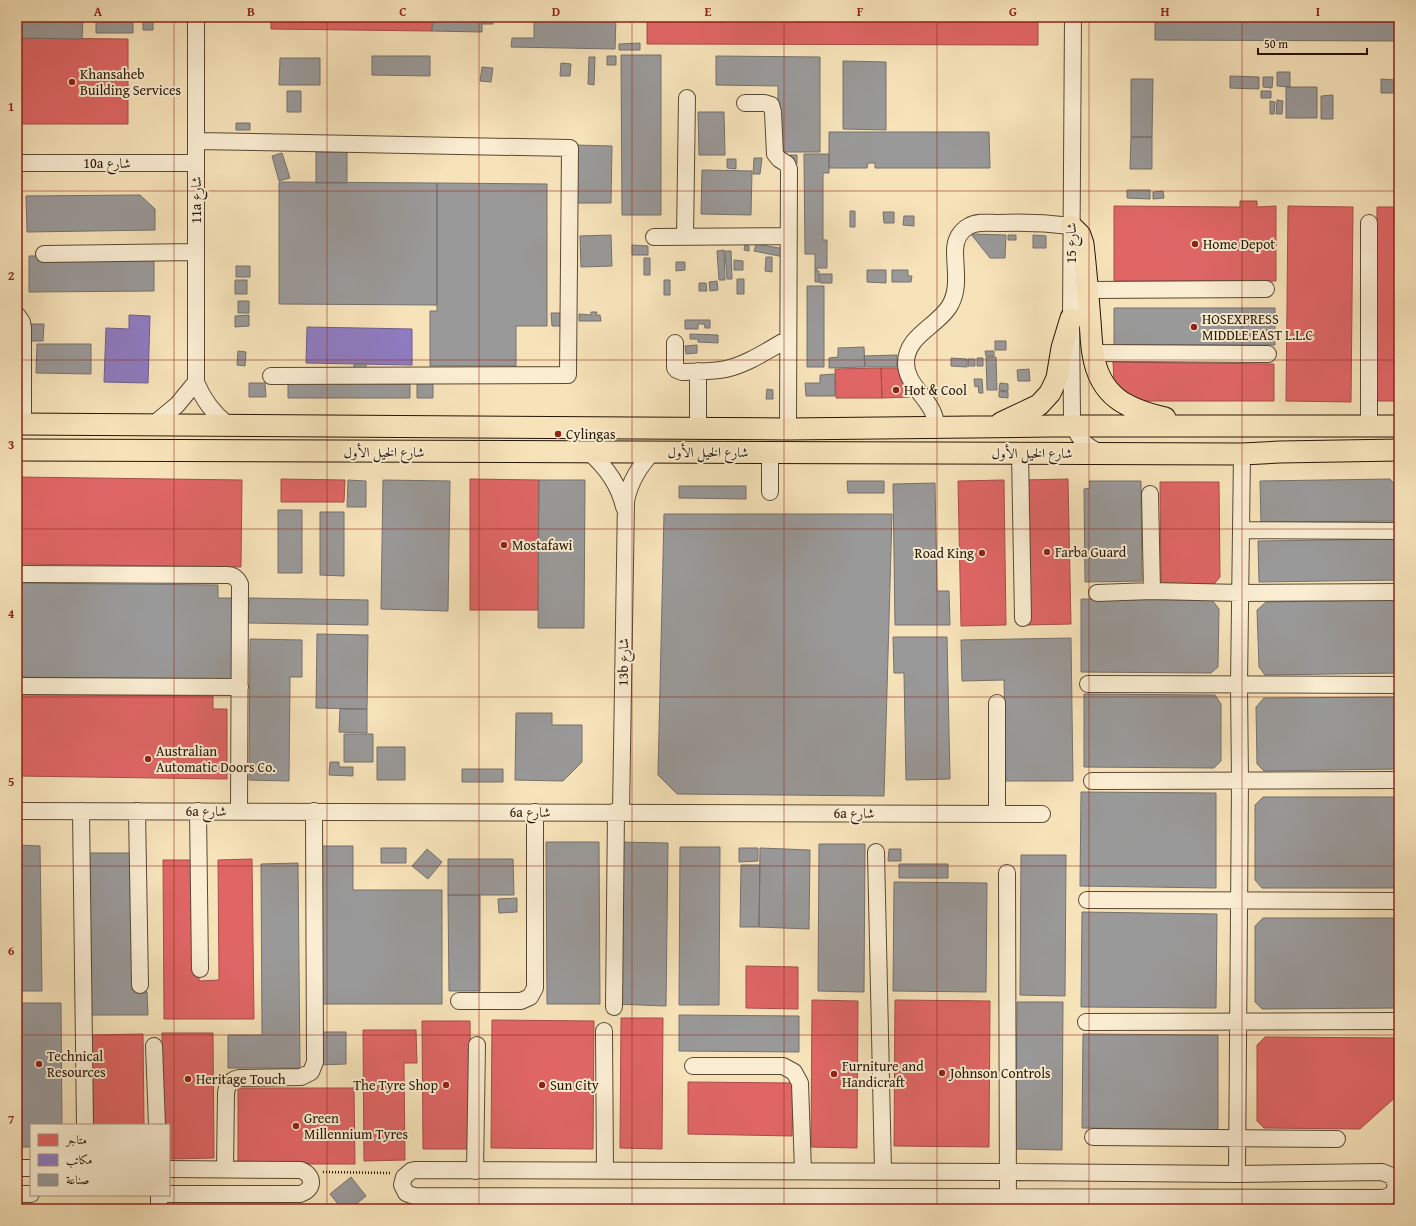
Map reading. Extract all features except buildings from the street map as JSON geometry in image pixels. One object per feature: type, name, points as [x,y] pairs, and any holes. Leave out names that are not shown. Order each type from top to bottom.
[{"type":"main road","points":[[1071,226],[1080,235],[1082,240],[1093,353],[1099,376],[1113,395],[1122,403],[1144,413],[1197,426]]},
{"type":"main road","points":[[994,426],[1039,405],[1050,393],[1057,378],[1062,348],[1071,318]]},
{"type":"main road","name":"شارع الخيل الأول","points":[[20,424],[228,424],[788,429],[994,426],[1399,426]]},
{"type":"main road","name":"شارع الخيل الأول","points":[[17,450],[1242,454],[1399,450]]},
{"type":"street","name":"11a شارع","points":[[196,17],[196,382],[201,395],[208,406],[228,424]]},
{"type":"street","name":"شارع 15","points":[[1073,17],[1071,226],[1072,417],[1074,426],[1082,441],[1095,451],[1103,454]]},
{"type":"street","points":[[685,237],[687,98]]},
{"type":"street","points":[[745,103],[768,103],[773,108],[775,154],[779,159],[787,164],[790,169],[788,429]]},
{"type":"street","points":[[196,141],[570,148],[568,375],[271,376]]},
{"type":"street","name":"10a شارع","points":[[17,162],[196,163]]},
{"type":"street","points":[[936,427],[932,409],[913,384],[908,374],[906,364],[907,353],[912,343],[938,320],[951,304],[956,284],[955,250],[958,236],[968,226],[980,223],[1034,222],[1071,226]]},
{"type":"street","points":[[1369,223],[1369,426]]},
{"type":"street","points":[[654,237],[789,236]]},
{"type":"street","points":[[44,254],[196,252]]},
{"type":"street","points":[[1088,290],[1266,289]]},
{"type":"street","points":[[17,315],[22,322],[23,328],[20,424]]},
{"type":"street","points":[[676,343],[674,365],[677,370],[682,372],[735,367],[788,339]]},
{"type":"street","points":[[1093,353],[1268,354]]},
{"type":"street","points":[[698,371],[698,428]]},
{"type":"street","points":[[154,424],[177,405],[196,382]]},
{"type":"street","name":"13b شارع","points":[[614,1007],[625,513],[626,501],[632,479],[645,459],[654,451]]},
{"type":"street","points":[[770,452],[770,492]]},
{"type":"street","name":"13b شارع","points":[[590,453],[599,461],[614,480],[619,490],[625,513]]},
{"type":"street","points":[[1020,453],[1023,618]]},
{"type":"street","points":[[1237,1174],[1240,780],[1239,684],[1242,454]]},
{"type":"street","points":[[1150,494],[1152,591]]},
{"type":"street","points":[[1242,530],[1399,531]]},
{"type":"street","points":[[17,574],[227,575],[235,577],[240,584],[240,811]]},
{"type":"street","points":[[1097,593],[1152,591],[1241,593],[1399,592]]},
{"type":"street","points":[[1088,684],[1399,685]]},
{"type":"street","points":[[17,686],[240,687]]},
{"type":"street","points":[[997,703],[997,814]]},
{"type":"street","points":[[1092,781],[1399,780]]},
{"type":"street","name":"6a شارع","points":[[17,811],[1042,814]]},
{"type":"street","points":[[81,811],[85,1124]]},
{"type":"street","points":[[137,811],[140,985]]},
{"type":"street","points":[[198,811],[200,969]]},
{"type":"street","points":[[225,1169],[226,1093],[232,1080],[240,1078],[301,1077],[311,1072],[315,1062],[314,811]]},
{"type":"street","points":[[459,1001],[521,1001],[530,997],[535,988],[535,812]]},
{"type":"street","points":[[876,852],[883,1171]]},
{"type":"street","points":[[1007,873],[1008,1203]]},
{"type":"street","points":[[1088,900],[1399,901]]},
{"type":"street","points":[[1086,1022],[1399,1021]]},
{"type":"street","points":[[604,1031],[605,1171]]},
{"type":"street","points":[[475,1171],[477,1045]]},
{"type":"street","points":[[154,1046],[157,1124]]},
{"type":"street","points":[[693,1066],[783,1066],[794,1072],[800,1083],[803,1172]]},
{"type":"street","points":[[1093,1137],[1337,1139]]},
{"type":"street","points":[[17,1168],[30,1168]]},
{"type":"street","points":[[170,1168],[301,1170],[306,1172],[310,1177],[311,1182],[310,1188],[300,1194],[170,1194]]},
{"type":"street","points":[[415,1170],[883,1171],[1237,1174],[1382,1172],[1392,1176],[1396,1185],[1392,1195],[1382,1198],[1008,1203],[414,1196],[406,1193],[402,1185],[404,1177],[407,1173],[415,1170]]},
{"type":"street","points":[[583,1171],[583,1197]]},
{"type":"street","points":[[17,1194],[30,1194]]},
{"type":"street","points":[[159,1196],[159,1209]]},
{"type":"path","points":[[306,1172],[407,1173]]},
{"type":"place","name":"Khansaheb Building Services","points":[[72,82]]},
{"type":"place","name":"Home Depot","points":[[1195,244]]},
{"type":"place","name":"HOSEXPRESS MIDDLE EAST L.L.C","points":[[1194,327]]},
{"type":"place","name":"Hot & Cool","points":[[896,390]]},
{"type":"place","name":"Cylingas","points":[[558,434]]},
{"type":"place","name":"Mostafawi","points":[[504,545]]},
{"type":"place","name":"Farba Guard","points":[[1047,552]]},
{"type":"place","name":"Road King","points":[[982,553]]},
{"type":"place","name":"Australian Automatic Doors Co.","points":[[148,759]]},
{"type":"place","name":"Technical Resources","points":[[39,1064]]},
{"type":"place","name":"Johnson Controls","points":[[942,1073]]},
{"type":"place","name":"Furniture and Handicraft","points":[[834,1074]]},
{"type":"place","name":"Heritage Touch","points":[[188,1079]]},
{"type":"place","name":"The Tyre Shop","points":[[446,1085]]},
{"type":"place","name":"Sun City","points":[[542,1085]]},
{"type":"place","name":"Green Millennium Tyres","points":[[296,1126]]}]
